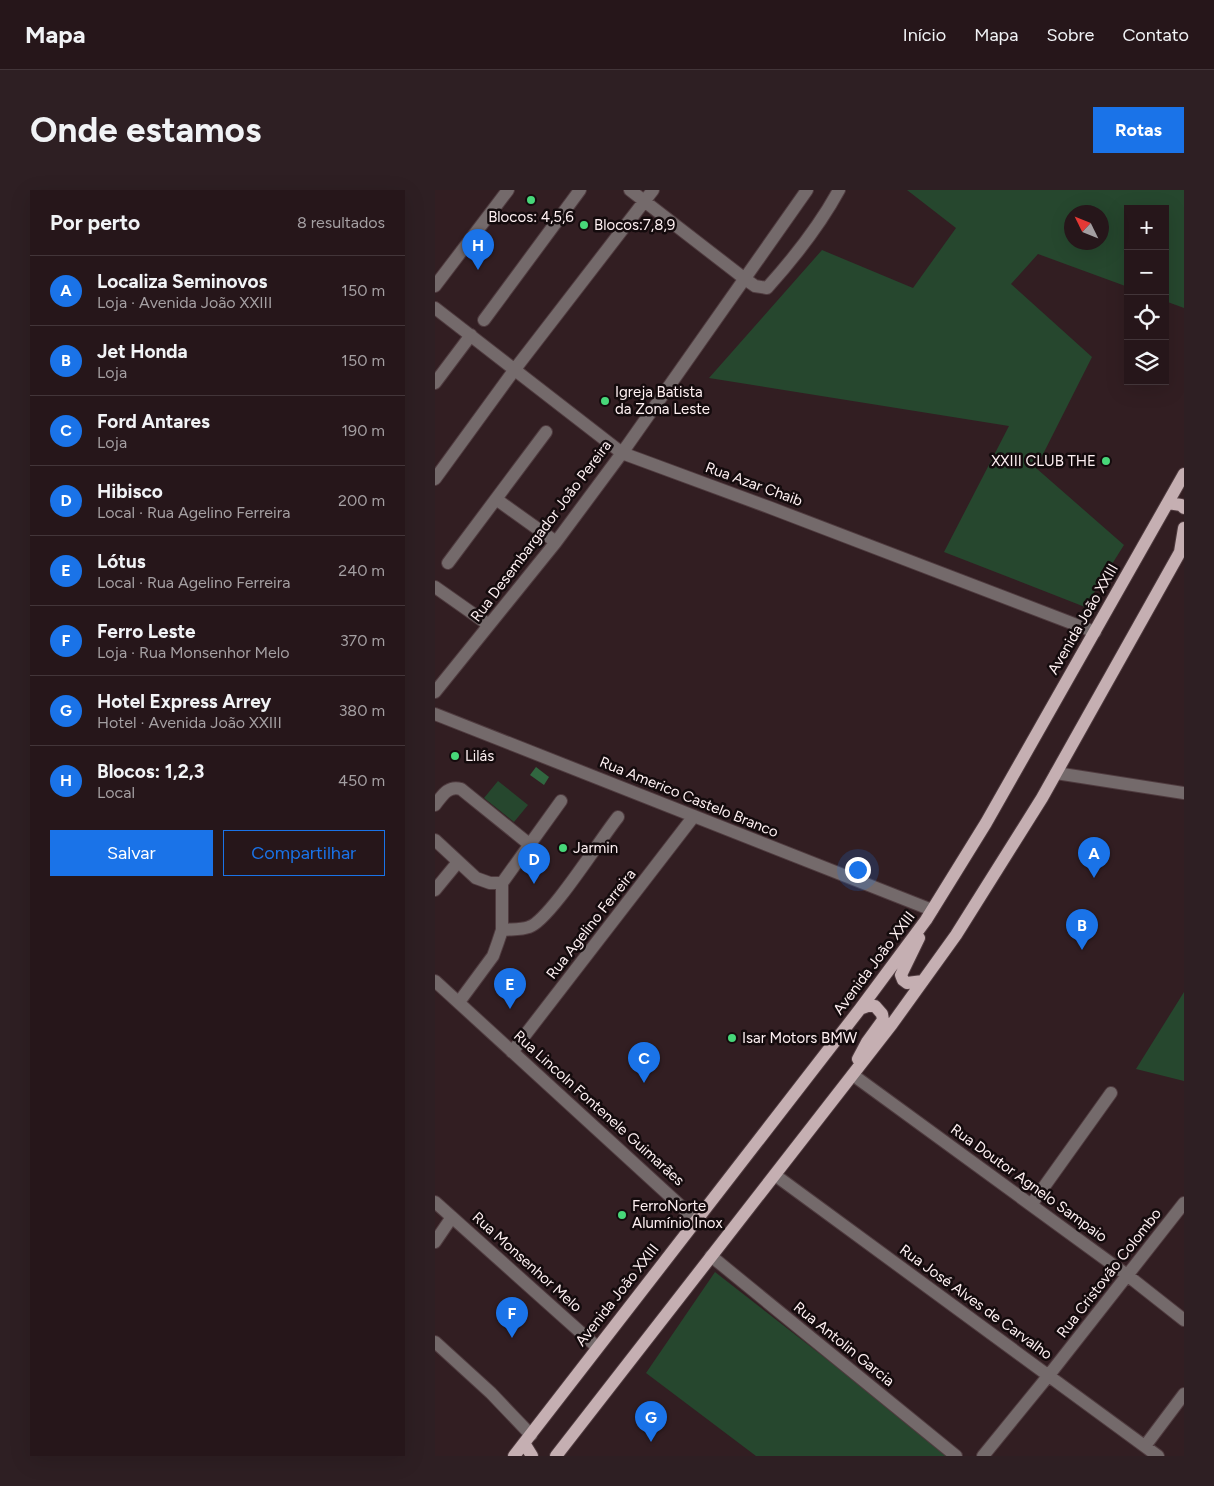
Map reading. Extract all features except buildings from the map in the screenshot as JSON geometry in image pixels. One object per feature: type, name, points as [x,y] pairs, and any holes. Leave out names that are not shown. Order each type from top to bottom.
[{"type":"main road","name":"Avenida João XXIII","points":[[514,1456],[860,1009],[929,915],[986,822],[1184,474]]},
{"type":"main road","points":[[1168,503],[1184,508]]},
{"type":"main road","points":[[556,1456],[853,1075],[956,935],[1016,842],[1056,773],[1182,548],[1184,528]]},
{"type":"main road","points":[[923,981],[907,983],[901,975],[929,915]]},
{"type":"main road","points":[[853,1075],[860,1054],[883,1020],[882,1014],[875,1006],[860,1009]]},
{"type":"main road","points":[[527,1439],[532,1456]]},
{"type":"street","points":[[435,286],[507,190]]},
{"type":"street","points":[[484,320],[580,190]]},
{"type":"street","points":[[630,190],[745,279],[755,286],[767,288],[791,262],[839,190]]},
{"type":"street","points":[[435,480],[515,369],[653,190]]},
{"type":"street","name":"Rua Desembargador João Pereira","points":[[435,692],[555,542],[622,452],[807,190]]},
{"type":"street","name":"Rua Azar Chaib","points":[[435,308],[622,452],[1095,632]]},
{"type":"street","points":[[435,383],[471,335]]},
{"type":"street","points":[[448,563],[546,432]]},
{"type":"street","points":[[496,499],[555,542]]},
{"type":"street","points":[[435,587],[489,626]]},
{"type":"street","name":"Rua Americo Castelo Branco","points":[[435,714],[694,816],[929,915]]},
{"type":"street","points":[[1056,773],[1184,793]]},
{"type":"street","points":[[435,805],[452,788],[461,789],[529,844]]},
{"type":"street","points":[[459,1002],[493,956],[502,930],[502,883],[561,801]]},
{"type":"street","name":"Rua Agelino Ferreira","points":[[512,1052],[694,816]]},
{"type":"street","points":[[502,930],[529,927],[541,920],[555,904],[618,817]]},
{"type":"street","points":[[435,840],[482,881],[502,883]]},
{"type":"street","points":[[435,890],[458,862]]},
{"type":"street","name":"Rua Lincoln Fontenele Guimarães","points":[[435,981],[696,1220]]},
{"type":"street","name":"Rua Doutor Agnelo Sampaio","points":[[853,1075],[1127,1275],[1184,1320]]},
{"type":"street","points":[[1031,1206],[1111,1093]]},
{"type":"street","name":"Rua José Alves de Carvalho","points":[[775,1175],[1158,1456]]},
{"type":"street","name":"Rua Monsenhor Melo","points":[[435,1202],[597,1347]]},
{"type":"street","name":"Rua Cristovão Colombo","points":[[983,1456],[1184,1203]]},
{"type":"street","points":[[435,1242],[452,1217]]},
{"type":"street","name":"Rua Antolin Garcia","points":[[711,1256],[956,1456]]},
{"type":"street","points":[[435,1342],[491,1393],[527,1439]]},
{"type":"street","points":[[1145,1446],[1184,1394]]},
{"type":"shaded area","points":[[907,190],[1184,190],[1184,308],[1169,302],[1169,205],[1124,205],[1124,286],[1038,254],[1011,284],[1092,357],[1036,468],[1124,545],[1085,607],[944,552],[1009,426],[709,378],[822,250],[913,288],[956,228]]},
{"type":"shaded area","points":[[536,767],[549,777],[544,785],[530,775]]},
{"type":"shaded area","points":[[498,781],[528,805],[514,822],[484,798]]},
{"type":"shaded area","points":[[1184,992],[1184,1081],[1136,1069]]},
{"type":"shaded area","points":[[715,1272],[951,1456],[756,1456],[646,1373]]},
{"type":"place","name":"Blocos: 4,5,6","points":[[531,200]]},
{"type":"place","name":"Blocos:7,8,9","points":[[584,225]]},
{"type":"place","name":"Blocos: 1,2,3","points":[[478,270]]},
{"type":"place","name":"Igreja Batista da Zona Leste","points":[[605,401]]},
{"type":"place","name":"XXIII CLUB THE","points":[[1106,461]]},
{"type":"place","name":"Lilás","points":[[455,756]]},
{"type":"place","name":"Jarmin","points":[[563,848]]},
{"type":"place","name":"Localiza Seminovos","points":[[1094,878]]},
{"type":"place","name":"Hibisco","points":[[534,884]]},
{"type":"place","name":"Jet Honda","points":[[1082,950]]},
{"type":"place","name":"Lótus","points":[[510,1009]]},
{"type":"place","name":"Isar Motors BMW","points":[[732,1038]]},
{"type":"place","name":"Ford Antares","points":[[644,1083]]},
{"type":"place","name":"FerroNorte Alumínio Inox","points":[[622,1215]]},
{"type":"place","name":"Ferro Leste","points":[[512,1338]]},
{"type":"place","name":"Hotel Express Arrey","points":[[651,1442]]}]
